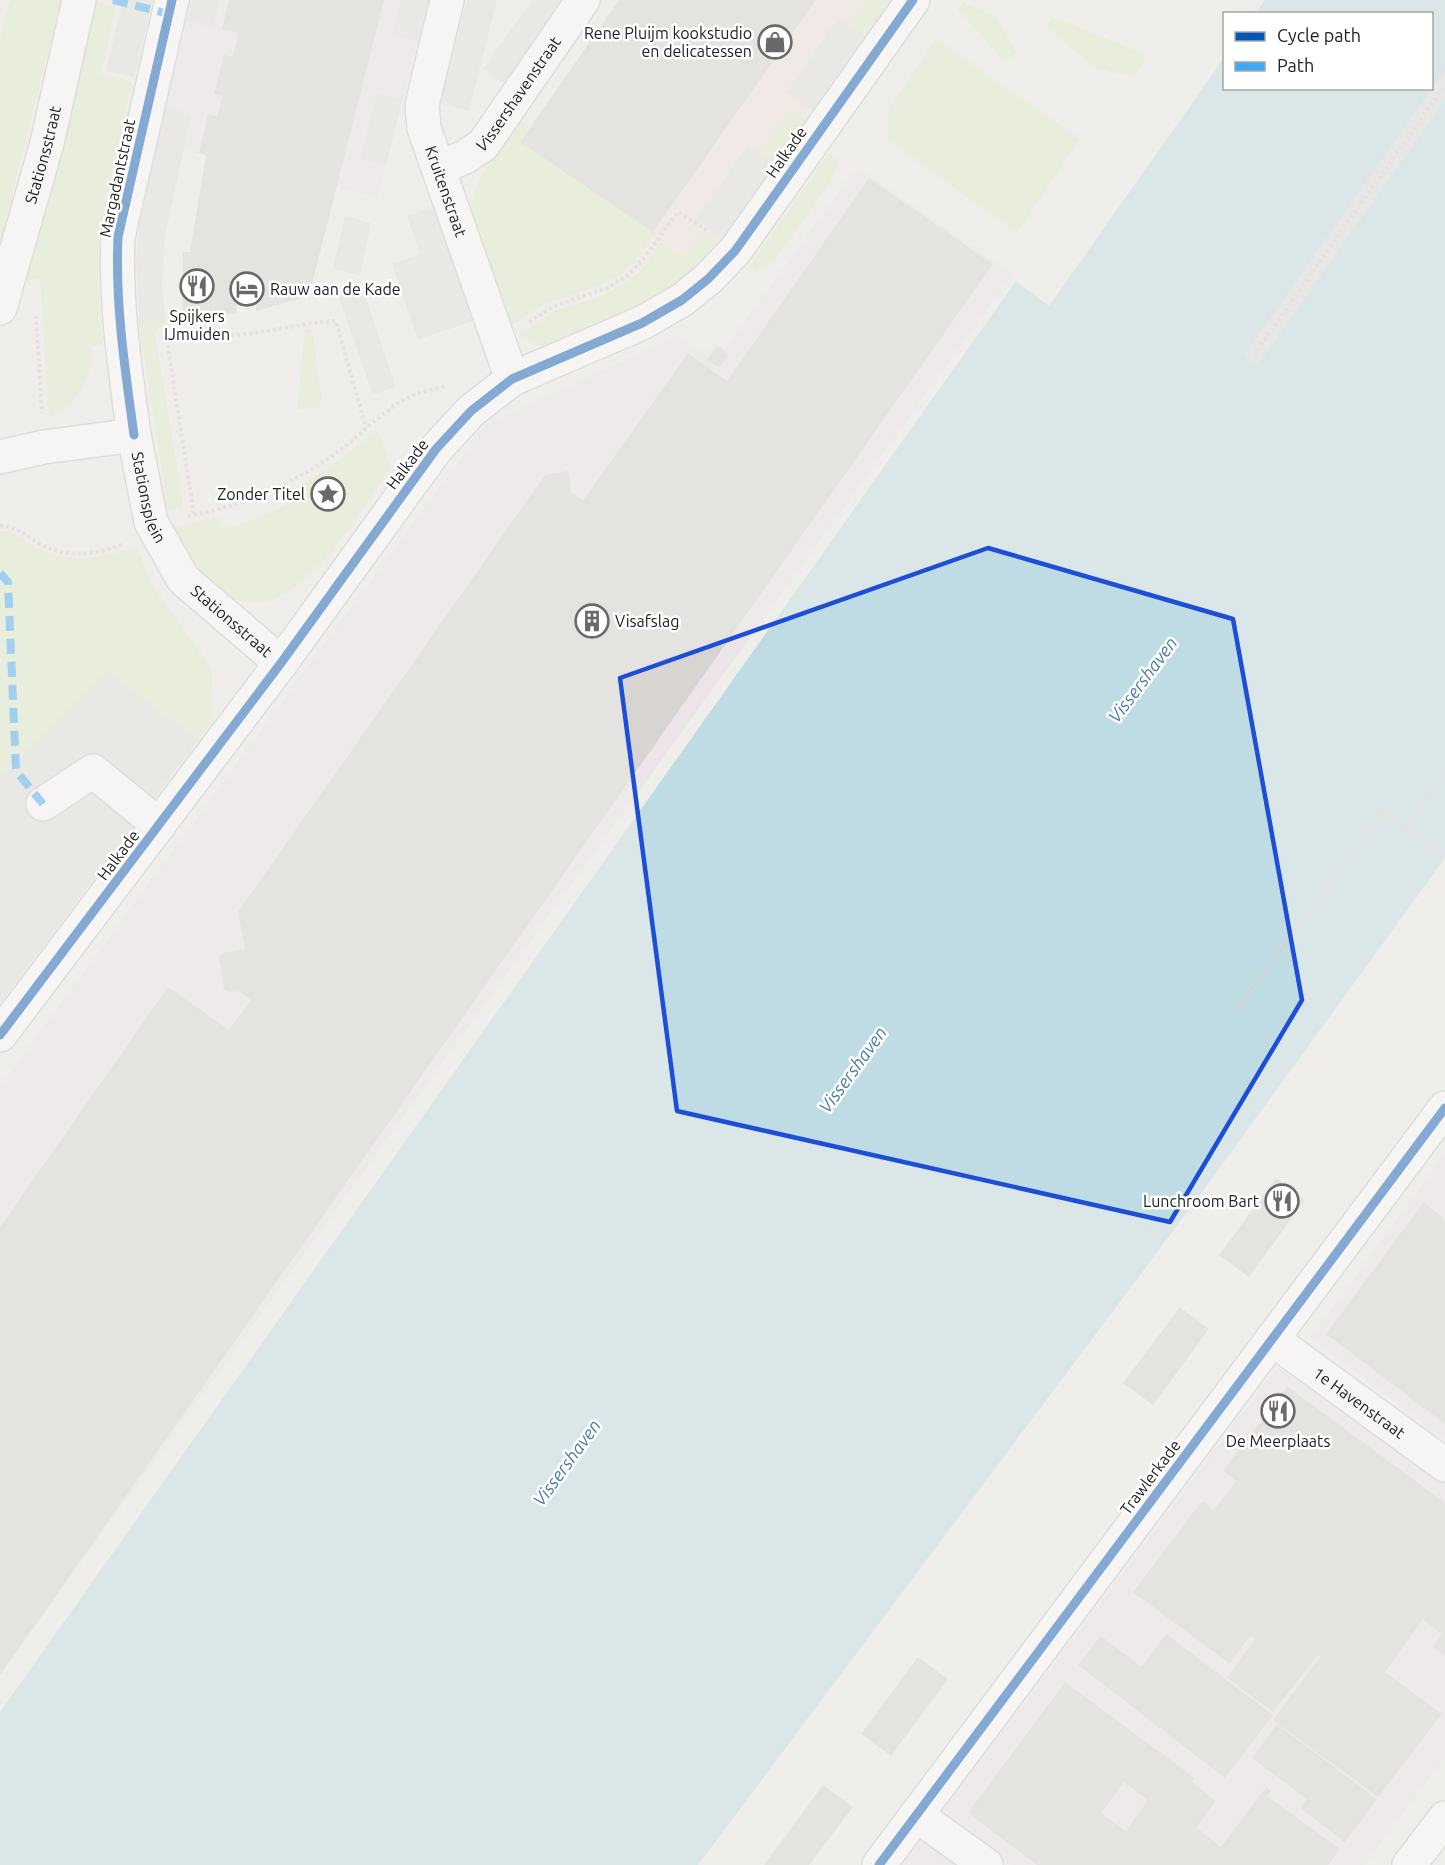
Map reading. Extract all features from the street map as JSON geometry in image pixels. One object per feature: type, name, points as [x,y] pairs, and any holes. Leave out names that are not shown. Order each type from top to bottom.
[{"type":"street","name":"Stationsstraat","points":[[4,294],[47,143],[79,0]]},
{"type":"street","name":"Margadantstraat","points":[[134,435],[119,321],[116,277],[118,237],[172,0]]},
{"type":"street","name":"Kruitenstraat","points":[[447,0],[422,105],[424,128],[512,379]]},
{"type":"street","name":"Vissershavenstraat","points":[[439,168],[465,158],[483,145],[583,0]]},
{"type":"street","name":"Halkade","points":[[0,1035],[281,663],[436,449],[471,411],[512,379],[642,323],[682,300],[708,279],[735,251],[913,0]]},
{"type":"street","name":"Stationsplein","points":[[0,457],[44,447],[134,435],[151,522],[183,579]]},
{"type":"street","name":"Stationsstraat","points":[[183,579],[281,663]]},
{"type":"street","points":[[44,804],[93,771],[159,825]]},
{"type":"street","name":"Trawlerkade","points":[[879,1865],[1445,1108]]},
{"type":"street","name":"1e Havenstraat","points":[[1272,1339],[1445,1466]]},
{"type":"street","points":[[916,1815],[986,1865]]},
{"type":"street","points":[[1409,1865],[1445,1818]]},
{"type":"path","points":[[1254,355],[1445,85]]},
{"type":"path","points":[[499,342],[554,306],[607,288],[627,276],[645,257],[678,212]]},
{"type":"path","points":[[4,294],[23,284],[34,283],[44,447]]},
{"type":"path","points":[[194,515],[167,341],[192,335],[244,334],[308,322],[336,321],[366,428]]},
{"type":"path","points":[[0,526],[19,530],[39,544],[60,552],[92,554],[129,542],[151,522],[237,506],[290,483],[338,452],[405,399],[445,386],[451,381]]},
{"type":"path","points":[[1404,829],[1445,773]]},
{"type":"path","points":[[1377,808],[1445,859]]},
{"type":"path","points":[[1233,1013],[1384,813]]},
{"type":"highlighted area","points":[[988,548],[1233,619],[1302,1000],[1170,1222],[677,1111],[620,678]]},
{"type":"shaded area","points":[[123,0],[153,0],[134,77],[106,71]]},
{"type":"shaded area","points":[[192,0],[428,0],[378,198],[183,150],[191,114],[165,107]]},
{"type":"shaded area","points":[[192,0],[220,0],[213,27],[187,21]]},
{"type":"shaded area","points":[[401,0],[428,0],[418,41],[392,35]]},
{"type":"shaded area","points":[[467,0],[497,0],[469,111],[440,103]]},
{"type":"shaded area","points":[[532,0],[567,0],[507,86],[483,69]]},
{"type":"shaded area","points":[[619,0],[865,0],[848,24],[839,17],[786,92],[813,111],[807,118],[790,106],[759,151],[748,144],[696,219],[723,238],[720,244],[683,256],[653,236],[655,233],[520,142]]},
{"type":"shaded area","points":[[839,17],[866,37],[813,111],[786,92]]},
{"type":"shaded area","points":[[377,94],[402,100],[386,165],[360,159]]},
{"type":"shaded area","points":[[165,107],[191,114],[165,236],[162,287],[166,320],[139,322],[136,259],[140,223]]},
{"type":"shaded area","points":[[748,144],[776,163],[723,238],[696,219]]},
{"type":"shaded area","points":[[857,167],[1013,274],[0,1675],[0,1086],[485,425],[678,335],[706,355],[716,342],[725,348]]},
{"type":"shaded area","points":[[435,206],[475,320],[418,340],[392,264],[420,254],[407,216]]},
{"type":"shaded area","points":[[345,216],[371,223],[360,276],[333,268]]},
{"type":"shaded area","points":[[362,287],[396,387],[373,395],[338,295]]},
{"type":"shaded area","points":[[108,671],[198,740],[0,1004],[0,778]]},
{"type":"shaded area","points":[[1445,1153],[1445,1439],[1310,1338]]},
{"type":"shaded area","points":[[1278,1367],[1445,1485],[1445,1757],[1365,1865],[1012,1865],[940,1814]]},
{"type":"shaded area","points":[[921,1839],[957,1865],[902,1865]]},
{"type":"green space","points":[[10,0],[61,0],[0,244],[0,38]]},
{"type":"green space","points":[[865,0],[891,0],[866,37],[848,24]]},
{"type":"green space","points":[[94,1],[116,7],[101,74],[132,82],[100,230],[98,285],[102,345],[92,346],[90,369],[76,398],[49,418],[40,279],[24,280]]},
{"type":"green space","points":[[963,2],[996,17],[1017,52],[1006,63],[958,10]]},
{"type":"green space","points":[[1053,17],[1147,55],[1134,77],[1095,68],[1046,26]]},
{"type":"green space","points":[[936,39],[1080,139],[1017,233],[888,140],[888,110]]},
{"type":"green space","points":[[790,106],[807,118],[776,163],[759,151]]},
{"type":"green space","points":[[520,121],[530,126],[520,141],[655,233],[631,265],[619,275],[596,287],[544,304],[512,325],[506,317],[471,208],[489,160],[505,136]]},
{"type":"green space","points":[[829,153],[839,160],[831,181],[776,259],[756,273],[749,267]]},
{"type":"green space","points":[[701,230],[720,244],[701,264],[681,280],[639,306],[546,347],[533,344],[519,334],[554,311],[602,296],[629,280],[644,267],[661,242],[683,256]]},
{"type":"green space","points":[[167,320],[166,326],[159,327],[155,333],[183,504],[181,508],[168,511],[139,322]]},
{"type":"green space","points":[[305,329],[312,329],[322,400],[318,408],[297,409]]},
{"type":"green space","points":[[378,430],[391,467],[342,539],[297,586],[273,599],[248,603],[222,592],[193,564],[176,527],[218,517],[221,529],[245,523],[287,505],[289,492],[327,469]]},
{"type":"green space","points":[[6,531],[39,549],[64,557],[88,558],[112,554],[137,546],[150,582],[212,669],[211,722],[198,740],[108,671],[0,778],[0,532]]},
{"type":"water","name":"Vissershaven","points":[[1265,0],[1445,0],[1445,858],[1200,1195],[698,1865],[0,1865],[0,1712],[1016,281],[1049,306],[1223,59],[1223,90],[1433,90],[1433,12],[1257,12]]},
{"type":"pier","points":[[1445,70],[1445,100],[1257,366],[1244,355]]},
{"type":"building","points":[[229,0],[384,0],[309,296],[256,311],[256,306],[236,306],[236,314],[182,312],[183,252],[190,252],[206,155],[199,153],[208,114],[217,117],[223,96],[214,94],[224,55],[233,57],[238,33],[222,29]]},
{"type":"building","points":[[619,0],[816,0],[653,232],[520,142]]},
{"type":"building","name":"Visafslag","points":[[869,178],[993,264],[0,1675],[0,1227],[168,987],[229,1030],[251,1000],[238,991],[229,992],[224,989],[219,957],[223,953],[245,949],[238,912],[545,475],[568,471],[571,492],[583,500],[688,353],[727,381]]},
{"type":"building","points":[[717,346],[729,354],[719,368],[707,360]]},
{"type":"building","points":[[1276,1178],[1305,1200],[1249,1277],[1219,1255]]},
{"type":"building","points":[[1424,1202],[1445,1219],[1445,1424],[1326,1334]]},
{"type":"building","points":[[1180,1307],[1209,1329],[1153,1405],[1123,1383]]},
{"type":"building","points":[[1287,1386],[1445,1503],[1445,1656],[1433,1647],[1442,1634],[1423,1619],[1385,1672],[1442,1714],[1378,1797],[1273,1720],[1320,1657],[1318,1655],[1273,1712],[1227,1678],[1255,1639],[1250,1636],[1230,1664],[1133,1592],[1202,1501],[1214,1510],[1236,1481],[1223,1471]]},
{"type":"building","points":[[1166,1634],[1273,1715],[1225,1778],[1078,1665],[1101,1636],[1142,1667]]},
{"type":"building","points":[[918,1657],[948,1679],[891,1756],[861,1734]]},
{"type":"building","points":[[1065,1682],[1195,1778],[1192,1782],[1216,1801],[1196,1827],[1221,1847],[1266,1787],[1271,1791],[1267,1796],[1340,1849],[1328,1865],[1037,1865],[968,1813]],"holes":[[[1124,1782],[1148,1800],[1126,1831],[1101,1813]]]},
{"type":"building","points":[[1277,1724],[1377,1799],[1345,1842],[1300,1808],[1307,1799],[1252,1758]]},
{"type":"building","points":[[823,1785],[853,1807],[809,1865],[764,1865]]},
{"type":"marked path","points":[[113,0],[169,14]]},
{"type":"marked path","points":[[0,573],[8,582],[16,771],[43,804]]},
{"type":"cycle path","points":[[134,435],[119,312],[118,237],[172,0]]},
{"type":"cycle path","points":[[0,1035],[281,663],[436,449],[471,411],[512,379],[642,323],[682,300],[708,279],[735,251],[913,0]]},
{"type":"cycle path","points":[[879,1865],[1445,1108]]},
{"type":"place","name":"Rene Pluijm kookstudio en delicatessen","points":[[775,42]]},
{"type":"place","name":"Spijkers IJmuiden","points":[[197,286]]},
{"type":"place","name":"Rauw aan de Kade","points":[[247,289]]},
{"type":"place","name":"Zonder Titel","points":[[328,494]]},
{"type":"place","name":"Visafslag","points":[[592,621]]},
{"type":"place","name":"Lunchroom Bart","points":[[1282,1201]]},
{"type":"place","name":"De Meerplaats","points":[[1278,1411]]}]
